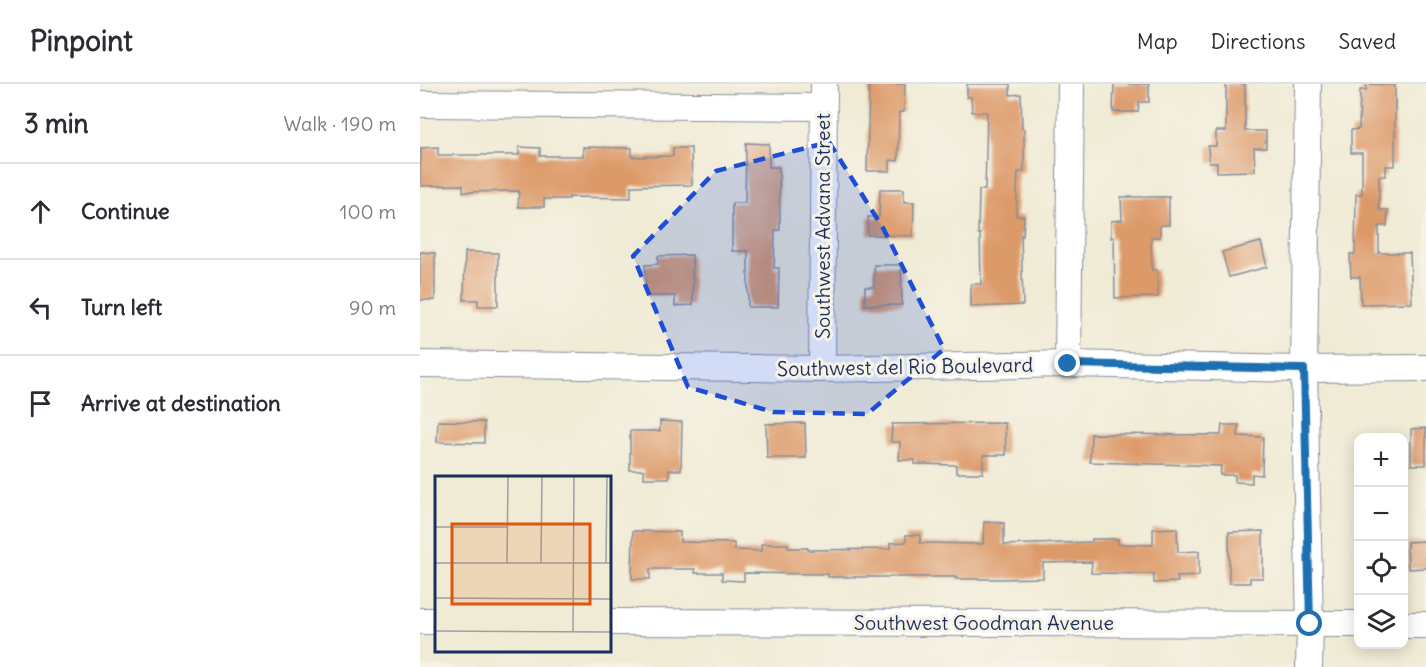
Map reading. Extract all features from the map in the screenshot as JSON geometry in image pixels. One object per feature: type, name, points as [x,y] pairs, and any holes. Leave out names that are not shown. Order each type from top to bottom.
[{"type":"street","points":[[1068,364],[1071,84]]},
{"type":"street","points":[[1308,84],[1304,369],[1310,667]]},
{"type":"street","points":[[420,104],[824,95]]},
{"type":"street","name":"Southwest Advana Street","points":[[822,369],[824,95]]},
{"type":"street","name":"Southwest del Rio Boulevard","points":[[420,364],[822,369],[1068,364],[1304,369],[1426,368]]},
{"type":"street","name":"Southwest Goodman Avenue","points":[[610,622],[1354,624]]},
{"type":"street","points":[[1408,625],[1426,625]]},
{"type":"highlighted area","points":[[829,142],[883,228],[944,349],[867,414],[773,412],[688,387],[633,256],[716,171]]},
{"type":"building","points":[[869,84],[905,84],[904,112],[899,112],[898,161],[890,160],[890,171],[867,171]]},
{"type":"building","points":[[967,84],[1010,84],[1010,95],[1021,94],[1024,172],[1018,172],[1016,216],[1024,216],[1023,236],[1021,235],[1023,305],[971,307],[971,284],[981,284],[980,234],[978,234],[979,190],[985,190],[987,112],[972,112],[971,97],[967,97]]},
{"type":"building","points":[[1114,84],[1149,84],[1149,102],[1139,102],[1138,112],[1113,112]]},
{"type":"building","points":[[1226,84],[1245,84],[1245,131],[1266,131],[1266,148],[1254,148],[1255,171],[1217,172],[1217,163],[1209,163],[1208,146],[1216,146],[1216,131],[1226,131]]},
{"type":"building","points":[[1366,84],[1395,85],[1395,166],[1386,166],[1386,176],[1379,176],[1379,210],[1388,210],[1387,226],[1379,226],[1379,253],[1410,253],[1412,303],[1361,304],[1360,277],[1351,277],[1350,254],[1355,254],[1356,194],[1362,194],[1362,153],[1351,153],[1351,130],[1359,129],[1360,90],[1366,90]]},
{"type":"building","points":[[746,143],[769,144],[769,167],[779,167],[780,230],[775,230],[774,268],[779,268],[778,307],[748,307],[748,251],[732,251],[732,203],[745,203]]},
{"type":"building","points":[[438,147],[438,155],[519,155],[519,147],[540,148],[540,156],[583,156],[583,147],[632,148],[632,157],[673,156],[673,148],[691,148],[692,185],[631,186],[631,198],[569,197],[569,199],[544,199],[544,207],[518,207],[519,191],[463,192],[463,185],[420,186],[421,148]]},
{"type":"building","points":[[880,189],[904,189],[904,202],[914,202],[913,236],[868,235],[868,217],[879,217]]},
{"type":"building","points":[[1121,197],[1169,197],[1169,225],[1160,225],[1160,237],[1151,237],[1152,270],[1157,270],[1158,297],[1115,298],[1114,237],[1111,238],[1111,221],[1122,220]]},
{"type":"building","points":[[1261,242],[1267,267],[1229,277],[1222,252]]},
{"type":"building","points":[[420,252],[435,253],[435,300],[420,300]]},
{"type":"building","points":[[465,252],[498,253],[498,306],[478,306],[478,300],[464,300]]},
{"type":"building","points":[[692,255],[693,305],[675,306],[675,296],[646,296],[645,265],[658,264],[658,256]]},
{"type":"building","points":[[874,265],[901,265],[902,305],[865,305],[865,287],[874,287]]},
{"type":"building","points":[[438,421],[484,422],[484,443],[437,442]]},
{"type":"building","points":[[660,421],[682,422],[681,470],[669,470],[669,478],[644,478],[644,470],[630,470],[630,431],[660,431]]},
{"type":"building","points":[[805,423],[806,458],[767,458],[766,424]]},
{"type":"building","points":[[1005,423],[1006,455],[983,455],[983,473],[956,473],[956,465],[915,464],[915,460],[899,460],[900,442],[891,442],[892,424]]},
{"type":"building","points":[[1222,425],[1239,425],[1238,436],[1263,437],[1262,475],[1252,474],[1252,483],[1235,482],[1235,475],[1220,475],[1221,466],[1090,462],[1091,434],[1221,435]]},
{"type":"building","points":[[1426,428],[1426,465],[1411,465],[1411,429]]},
{"type":"building","points":[[984,522],[1004,523],[1004,545],[1118,539],[1118,544],[1153,545],[1153,529],[1177,528],[1178,552],[1199,551],[1199,576],[1177,577],[1178,582],[1154,583],[1154,574],[1091,573],[1092,562],[1043,563],[1043,578],[828,577],[828,574],[744,573],[744,581],[722,580],[722,573],[695,573],[695,569],[650,569],[650,579],[632,579],[633,531],[680,532],[680,542],[734,543],[734,550],[761,551],[761,544],[788,544],[788,548],[808,548],[808,550],[890,549],[890,543],[906,542],[906,535],[920,535],[920,543],[983,544]]},
{"type":"building","points":[[1263,531],[1263,578],[1250,578],[1250,583],[1229,583],[1229,532]]},
{"type":"building","points":[[1426,541],[1426,568],[1408,569],[1408,542]]},
{"type":"route","points":[[1068,364],[1304,369],[1310,624]]}]
